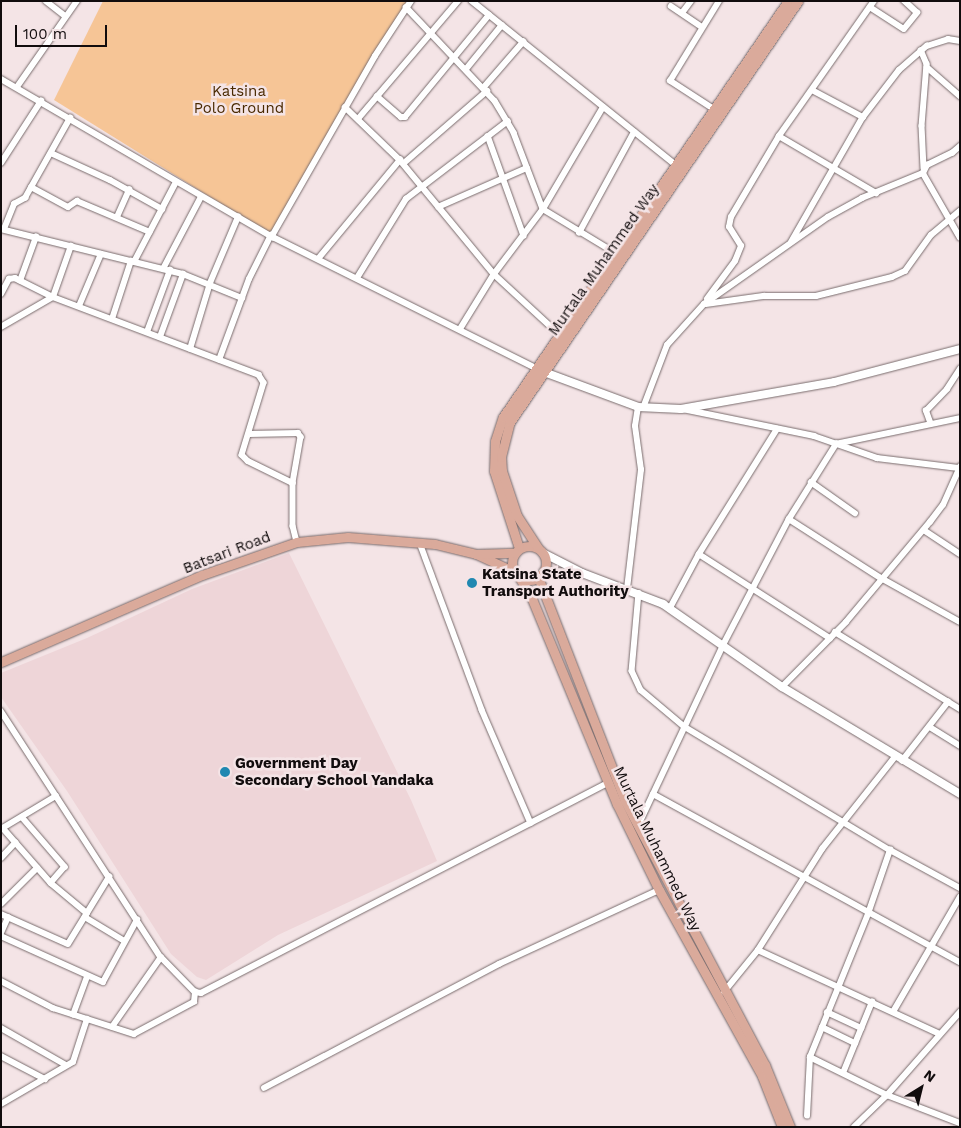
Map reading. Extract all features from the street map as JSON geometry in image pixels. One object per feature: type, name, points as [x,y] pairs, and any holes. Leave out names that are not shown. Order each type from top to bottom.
[{"type":"main road","points":[[517,575],[512,566],[516,551],[497,486],[494,457],[503,417],[540,370],[559,334],[713,109],[784,15],[788,1]]},
{"type":"main road","name":"Murtala Muhammed Way","points":[[540,551],[517,516],[502,471],[501,457],[510,422],[540,370],[784,15],[798,1]]},
{"type":"main road","name":"Batsari Road","points":[[1,662],[202,575],[298,542],[348,537],[420,543],[476,554]]},
{"type":"main road","points":[[532,546],[540,551],[545,559],[541,574],[526,580],[476,554],[516,551],[532,546]]},
{"type":"main road","name":"Murtala Muhammed Way","points":[[541,574],[638,826],[724,992],[765,1065],[790,1127]]},
{"type":"main road","name":"Murtala Muhammed Way","points":[[517,575],[532,599],[608,784],[659,890],[762,1076],[782,1127]]},
{"type":"street","points":[[46,1],[65,16]]},
{"type":"street","points":[[17,88],[77,1]]},
{"type":"street","points":[[219,360],[242,298],[271,235],[345,107],[410,1]]},
{"type":"street","points":[[358,119],[458,1]]},
{"type":"street","points":[[472,1],[676,165]]},
{"type":"street","points":[[682,13],[690,1]]},
{"type":"street","points":[[713,109],[670,81],[719,1]]},
{"type":"street","points":[[627,590],[641,470],[635,426],[640,408],[667,345],[704,304],[736,261],[741,246],[729,222],[779,136],[874,1]]},
{"type":"street","points":[[870,7],[904,29],[917,13],[904,1]]},
{"type":"street","points":[[671,6],[702,27]]},
{"type":"street","points":[[406,7],[467,68],[508,121],[542,209],[579,233],[614,252]]},
{"type":"street","points":[[377,96],[403,118],[490,15]]},
{"type":"street","points":[[467,68],[502,25]]},
{"type":"street","points":[[789,245],[864,117],[899,70],[921,50],[940,40],[960,41]]},
{"type":"street","points":[[318,259],[402,161],[485,89],[523,42]]},
{"type":"street","points":[[921,50],[927,67],[922,126],[924,171],[960,237]]},
{"type":"street","points":[[927,67],[960,96]]},
{"type":"street","points":[[1,78],[201,197],[271,235],[540,370],[640,408],[681,409],[777,429],[836,444],[877,458],[960,468],[944,505],[924,530],[830,638],[782,688]]},
{"type":"street","points":[[812,90],[864,117]]},
{"type":"street","points":[[1,163],[41,101]]},
{"type":"street","points":[[345,107],[402,161],[494,274],[559,334]]},
{"type":"street","points":[[460,329],[494,274],[524,236],[542,209],[603,108]]},
{"type":"street","points":[[70,118],[25,198],[14,204],[3,229],[170,270],[210,283],[242,298]]},
{"type":"street","points":[[357,278],[403,203],[421,185],[508,121]]},
{"type":"street","points":[[579,233],[634,132]]},
{"type":"street","points":[[488,136],[524,236]]},
{"type":"street","points":[[779,136],[876,193]]},
{"type":"street","points":[[704,304],[847,206],[924,171],[960,146]]},
{"type":"street","points":[[51,152],[129,190],[162,209]]},
{"type":"street","points":[[438,207],[527,168]]},
{"type":"street","points":[[112,319],[132,262],[176,182]]},
{"type":"street","points":[[31,187],[68,207],[74,200],[150,232]]},
{"type":"street","points":[[116,217],[129,190]]},
{"type":"street","points":[[163,268],[201,197]]},
{"type":"street","points":[[704,304],[764,296],[816,296],[892,276],[905,271],[931,235],[960,211]]},
{"type":"street","points":[[190,349],[210,283],[238,217]]},
{"type":"street","points":[[20,281],[36,237]]},
{"type":"street","points":[[1,327],[52,297],[71,246]]},
{"type":"street","points":[[79,306],[102,254]]},
{"type":"street","points":[[147,332],[170,270]]},
{"type":"street","points":[[160,337],[183,274]]},
{"type":"street","points":[[1,294],[9,279],[20,281],[52,297],[219,360],[264,380],[244,457],[293,483]]},
{"type":"street","points":[[681,409],[834,382],[960,349]]},
{"type":"street","points":[[930,422],[926,411],[947,389],[960,369]]},
{"type":"street","points":[[638,826],[723,646],[789,518],[836,444],[930,422],[960,418]]},
{"type":"street","points":[[670,608],[698,554],[777,429]]},
{"type":"street","points":[[249,434],[300,435],[293,483],[294,526],[298,542]]},
{"type":"street","points":[[811,482],[856,513]]},
{"type":"street","points":[[789,518],[881,578],[960,622]]},
{"type":"street","points":[[924,530],[960,554]]},
{"type":"street","points":[[420,543],[482,710],[531,823]]},
{"type":"street","points":[[540,551],[582,573],[639,593],[670,608],[782,688],[898,759],[960,794]]},
{"type":"street","points":[[698,554],[830,638]]},
{"type":"street","points":[[541,574],[582,573]]},
{"type":"street","points":[[639,593],[632,670],[641,690],[685,727],[890,850],[960,888]]},
{"type":"street","points":[[835,632],[948,702],[959,706]]},
{"type":"street","points":[[724,992],[758,950],[802,879],[843,822],[898,759],[930,727],[948,702]]},
{"type":"street","points":[[1,712],[161,957],[195,992],[201,993],[608,784]]},
{"type":"street","points":[[930,727],[960,746]]},
{"type":"street","points":[[653,794],[802,879],[960,962]]},
{"type":"street","points":[[56,796],[2,828],[51,883],[86,915],[123,940]]},
{"type":"street","points":[[22,817],[65,867],[51,883]]},
{"type":"street","points":[[1,858],[15,842]]},
{"type":"street","points":[[806,1116],[810,1057],[868,914],[890,850]]},
{"type":"street","points":[[1,904],[37,868]]},
{"type":"street","points":[[1,914],[68,944],[109,877]]},
{"type":"street","points":[[264,1088],[499,964],[659,890]]},
{"type":"street","points":[[893,1012],[960,896]]},
{"type":"street","points":[[8,917],[1,935],[103,982],[123,940],[137,920]]},
{"type":"street","points":[[758,950],[838,985],[940,1034]]},
{"type":"street","points":[[112,1027],[161,957]]},
{"type":"street","points":[[73,1015],[87,976]]},
{"type":"street","points":[[1,981],[27,996],[73,1015],[134,1034],[194,1002],[195,992]]},
{"type":"street","points":[[843,1073],[872,1002]]},
{"type":"street","points":[[827,1012],[862,1028]]},
{"type":"street","points":[[854,1127],[887,1095],[960,1012]]},
{"type":"street","points":[[1,1104],[73,1062],[88,1019]]},
{"type":"street","points":[[822,1027],[856,1043]]},
{"type":"street","points":[[2,1031],[66,1065]]},
{"type":"street","points":[[1,1056],[45,1079]]},
{"type":"street","points":[[810,1057],[887,1095],[960,1123]]},
{"type":"shaded area","name":"Government Day Secondary School Yandaka","points":[[289,553],[411,800],[437,861],[278,935],[206,980],[197,977],[171,954],[67,791],[1,697],[1,673],[87,638],[192,589]]},
{"type":"green space","name":"Katsina Polo Ground","points":[[103,1],[408,1],[273,236],[54,100]]},
{"type":"place","name":"Katsina State Transport Authority","points":[[472,583]]},
{"type":"place","name":"Government Day Secondary School Yandaka","points":[[225,772]]}]
